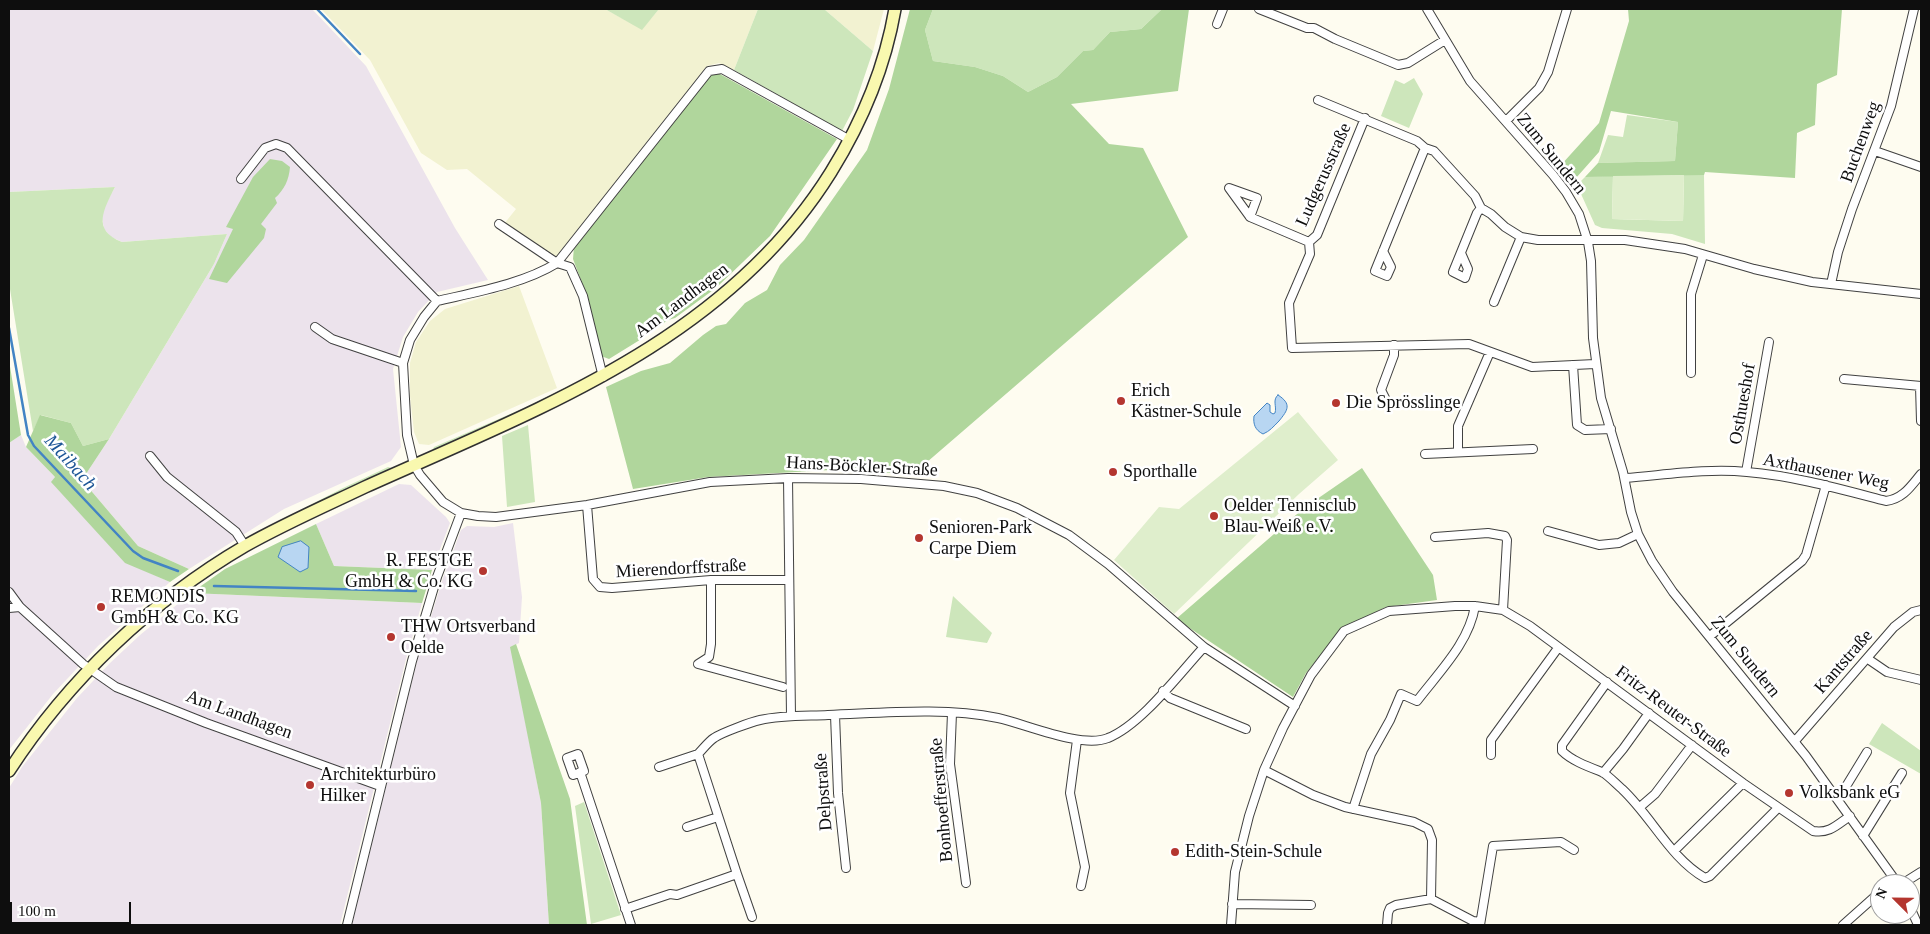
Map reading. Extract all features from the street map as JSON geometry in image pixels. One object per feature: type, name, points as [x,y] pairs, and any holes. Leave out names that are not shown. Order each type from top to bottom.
[{"type":"street","name":"Am Landhagen","points":[[9,771],[44,721],[89,669],[177,592],[245,546],[291,521],[552,403],[603,377],[673,332],[725,294],[778,244],[813,201],[850,140],[880,70],[894,9]]},
{"type":"street","points":[[1217,24],[1223,9]]},
{"type":"street","points":[[1258,9],[1280,13],[1307,28],[1314,28],[1335,39],[1398,65],[1408,63],[1445,40]]},
{"type":"street","name":"Zum Sundern","points":[[1427,9],[1470,81],[1566,192],[1579,214],[1588,242],[1595,364],[1601,398],[1625,478],[1631,512],[1638,534],[1652,561],[1673,592],[1795,741],[1850,816],[1888,874]]},
{"type":"street","points":[[1506,121],[1539,88],[1548,72],[1567,9]]},
{"type":"street","name":"Buchenweg","points":[[1831,284],[1838,252],[1852,209],[1891,106],[1914,9]]},
{"type":"street","points":[[414,465],[407,434],[403,363],[410,340],[424,317],[438,302],[543,272],[557,263],[709,71],[722,69],[850,140]]},
{"type":"street","points":[[1318,100],[1365,118],[1417,141],[1424,148],[1434,151],[1474,196],[1481,208],[1521,237],[1538,240],[1588,242],[1625,240],[1685,249],[1812,282],[1921,294]]},
{"type":"street","name":"Ludgerusstraße","points":[[1365,118],[1317,235],[1309,242],[1310,254],[1289,303],[1292,348],[1469,344],[1532,367],[1595,364]]},
{"type":"street","points":[[241,179],[265,148],[276,144],[287,148],[438,302]]},
{"type":"street","points":[[1383,251],[1424,148]]},
{"type":"street","points":[[1875,151],[1921,167]]},
{"type":"street","points":[[1461,252],[1481,208]]},
{"type":"street","points":[[1250,217],[1309,242]]},
{"type":"street","points":[[499,224],[557,263],[570,267],[583,296],[603,377]]},
{"type":"street","points":[[1494,302],[1521,237]]},
{"type":"street","points":[[1691,372],[1691,294],[1704,255]]},
{"type":"street","points":[[315,326],[332,339],[403,363]]},
{"type":"street","name":"Osthueshof","points":[[1746,472],[1769,342]]},
{"type":"street","points":[[1386,400],[1381,390],[1394,355],[1394,345]]},
{"type":"street","points":[[1458,452],[1458,426],[1490,352]]},
{"type":"street","points":[[1574,365],[1577,425],[1585,430],[1611,429]]},
{"type":"street","points":[[1844,379],[1920,386],[1921,421]]},
{"type":"street","points":[[1425,454],[1533,449]]},
{"type":"street","points":[[150,456],[167,477],[236,532],[245,546]]},
{"type":"street","name":"Hans-Böckler-Straße","points":[[414,465],[428,486],[443,502],[461,513],[496,517],[587,505],[710,482],[788,478],[861,479],[944,486],[977,493],[1017,508],[1068,535],[1104,561],[1204,647],[1295,706]]},
{"type":"street","name":"Axthausener Weg","points":[[1625,478],[1698,472],[1746,472],[1789,477],[1886,501],[1894,500],[1905,493],[1921,474]]},
{"type":"street","points":[[788,478],[791,716]]},
{"type":"street","points":[[1710,636],[1802,561],[1806,555],[1826,485]]},
{"type":"street","name":"Mierendorffstraße","points":[[587,505],[593,579],[600,587],[612,588],[711,580],[789,580]]},
{"type":"street","points":[[347,925],[380,786],[424,619],[437,577],[461,513]]},
{"type":"street","points":[[1548,531],[1599,545],[1619,543],[1638,534]]},
{"type":"street","points":[[1435,537],[1488,533],[1505,536],[1507,540],[1503,610]]},
{"type":"street","points":[[711,580],[711,644],[709,657],[698,664],[783,687]]},
{"type":"street","name":"Am Landhagen","points":[[9,592],[20,607],[89,669],[116,687],[380,786]]},
{"type":"street","name":"Fritz-Reuter-Straße","points":[[1231,925],[1237,864],[1249,816],[1264,770],[1295,706],[1312,676],[1344,631],[1389,611],[1455,606],[1475,606],[1503,610],[1530,626],[1743,783],[1813,831],[1822,833],[1829,831],[1850,816]]},
{"type":"street","points":[[1353,809],[1371,754],[1390,720],[1401,694],[1417,701],[1467,634],[1473,620],[1475,606]]},
{"type":"street","points":[[9,608],[20,607]]},
{"type":"street","name":"Kantstraße","points":[[1795,741],[1894,627],[1905,617],[1921,610]]},
{"type":"street","points":[[659,768],[698,754],[715,737],[760,720],[791,716],[885,712],[952,713],[997,718],[1077,740],[1096,741],[1108,738],[1122,731],[1142,714],[1204,647]]},
{"type":"street","points":[[1491,755],[1491,740],[1558,648]]},
{"type":"street","points":[[1868,659],[1887,672],[1921,680]]},
{"type":"street","points":[[1607,682],[1561,748],[1563,753],[1603,773],[1640,807],[1674,851],[1696,873],[1705,878],[1710,876],[1778,808]]},
{"type":"street","points":[[1163,691],[1170,698],[1246,730]]},
{"type":"street","name":"Bonhoefferstraße","points":[[952,713],[950,764],[966,883]]},
{"type":"street","points":[[1603,773],[1649,713]]},
{"type":"street","name":"Delpstraße","points":[[835,715],[838,793],[846,868]]},
{"type":"street","points":[[1077,740],[1070,792],[1085,866],[1081,886]]},
{"type":"street","points":[[1640,807],[1655,794],[1692,745]]},
{"type":"street","points":[[1837,798],[1842,793],[1866,752]]},
{"type":"street","points":[[698,754],[736,874],[752,916]]},
{"type":"street","points":[[1264,770],[1313,795],[1353,809],[1414,822],[1428,829],[1432,840],[1431,899]]},
{"type":"street","points":[[580,772],[631,925]]},
{"type":"street","points":[[1863,836],[1902,773]]},
{"type":"street","points":[[1674,851],[1743,783]]},
{"type":"street","points":[[687,827],[718,817]]},
{"type":"street","points":[[1387,925],[1390,908],[1396,905],[1431,899],[1472,921],[1480,923],[1493,846],[1561,842],[1574,850]]},
{"type":"street","points":[[625,909],[670,894],[677,895],[736,874]]},
{"type":"street","points":[[1843,925],[1870,901]]},
{"type":"street","points":[[1232,904],[1312,905]]},
{"type":"shaded area","points":[[9,9],[312,9],[366,66],[455,228],[488,280],[437,292],[418,312],[403,337],[393,369],[401,447],[391,461],[284,509],[189,569],[138,546],[82,480],[109,439],[214,264],[227,234],[122,242],[111,237],[104,229],[102,218],[104,208],[115,187],[9,192]]},
{"type":"shaded area","points":[[21,435],[26,447],[55,477],[52,482],[125,562],[170,582],[98,646],[53,694],[9,750],[9,443]]},
{"type":"shaded area","points":[[399,484],[411,485],[446,517],[450,523],[432,570],[334,566],[316,524]]},
{"type":"shaded area","points":[[513,523],[522,597],[519,643],[511,647],[541,803],[549,925],[352,925],[417,662],[443,578],[461,530],[467,526],[494,527]]},
{"type":"shaded area","points":[[191,593],[422,603],[406,659],[340,925],[9,925],[9,788],[22,767],[77,698],[140,635]]},
{"type":"green space","points":[[321,9],[605,9],[642,29],[659,9],[758,9],[734,70],[719,63],[707,66],[555,258],[504,224],[516,209],[467,169],[447,170],[421,153],[370,60]]},
{"type":"green space","points":[[605,9],[659,9],[642,30]]},
{"type":"green space","points":[[758,9],[824,9],[873,51],[853,110],[842,131],[734,70]]},
{"type":"green space","points":[[824,9],[884,9],[873,51]]},
{"type":"green space","points":[[910,9],[933,9],[925,30],[933,61],[975,67],[1003,76],[1028,92],[1057,77],[1083,51],[1093,50],[1110,32],[1141,29],[1162,9],[1189,9],[1178,91],[1071,104],[1109,144],[1143,148],[1188,237],[912,475],[848,469],[708,477],[633,489],[606,387],[641,371],[670,363],[703,335],[716,326],[726,324],[745,303],[767,290],[780,265],[804,240],[867,150],[889,89]]},
{"type":"green space","points":[[933,9],[1162,9],[1141,29],[1110,32],[1093,50],[1083,51],[1057,77],[1028,92],[1003,76],[975,67],[933,61],[925,30]]},
{"type":"green space","points":[[1628,9],[1842,9],[1837,75],[1817,84],[1815,125],[1797,133],[1795,178],[1705,172],[1704,175],[1585,177],[1598,163],[1675,161],[1678,122],[1611,111],[1599,152],[1576,178],[1569,174],[1561,165],[1599,123],[1629,21]]},
{"type":"green space","points":[[718,73],[837,139],[770,236],[716,288],[675,318],[668,320],[609,359],[601,356],[587,296],[573,259],[574,247],[710,75]]},
{"type":"green space","points":[[1414,78],[1423,94],[1409,128],[1381,116],[1395,80],[1404,84]]},
{"type":"green space","points":[[1627,115],[1678,122],[1675,161],[1598,163],[1608,135],[1623,137]]},
{"type":"green space","points":[[270,159],[282,161],[290,167],[286,184],[275,198],[277,203],[261,224],[266,229],[264,238],[227,283],[209,279],[233,229],[226,227],[253,177]]},
{"type":"green space","points":[[1684,175],[1704,175],[1705,244],[1672,234],[1602,228],[1595,225],[1577,185],[1585,177],[1613,176],[1612,219],[1683,221]]},
{"type":"green space","points":[[1684,175],[1683,221],[1612,219],[1613,176]]},
{"type":"green space","points":[[115,187],[104,211],[103,225],[112,237],[122,242],[227,234],[214,264],[109,439],[83,446],[71,423],[41,415],[33,431],[9,283],[9,192]]},
{"type":"green space","points":[[519,286],[557,388],[429,445],[419,444],[414,432],[410,396],[410,363],[416,342],[430,321],[445,309]]},
{"type":"green space","points":[[9,360],[21,435],[9,443]]},
{"type":"green space","points":[[595,373],[525,410],[432,451],[434,447],[524,408]]},
{"type":"green space","name":"Oelder Tennisclub Blau-Weiß e.V.","points":[[1298,412],[1338,460],[1299,494],[1174,614],[1114,560],[1159,507],[1179,509]]},
{"type":"green space","points":[[40,415],[71,423],[83,446],[109,439],[82,480],[138,546],[189,569],[170,582],[125,563],[51,482],[55,477],[26,447]]},
{"type":"green space","points":[[528,425],[535,502],[507,507],[502,436]]},
{"type":"green space","points":[[388,467],[392,468],[258,534],[252,535],[343,488]]},
{"type":"green space","points":[[1362,468],[1433,575],[1437,600],[1386,607],[1342,629],[1306,673],[1293,697],[1176,619],[1304,508]]},
{"type":"green space","points":[[316,524],[334,566],[432,570],[422,603],[191,593],[225,569]]},
{"type":"green space","points":[[953,596],[992,633],[987,643],[946,637]]},
{"type":"green space","points":[[516,644],[570,799],[587,925],[549,925],[541,803],[510,647]]},
{"type":"green space","points":[[1882,723],[1921,751],[1921,774],[1869,744]]},
{"type":"green space","points":[[584,802],[621,915],[591,924],[575,806]]},
{"type":"water","points":[[1278,395],[1287,404],[1286,410],[1275,425],[1263,434],[1255,427],[1254,416],[1267,403],[1270,405],[1270,412],[1275,413],[1275,399]]},
{"type":"water","points":[[301,541],[309,547],[308,568],[300,572],[278,557],[282,547]]},
{"type":"waterway","points":[[317,9],[360,54]]},
{"type":"waterway","name":"Maibach","points":[[9,328],[28,435],[34,446],[133,551],[143,558],[178,571]]},
{"type":"waterway","name":"Maibach","points":[[214,586],[416,591]]},
{"type":"place","name":"Erich Kästner-Schule","points":[[1121,401]]},
{"type":"place","name":"Die Sprösslinge","points":[[1336,403]]},
{"type":"place","name":"Sporthalle","points":[[1113,472]]},
{"type":"place","name":"Oelder Tennisclub Blau-Weiß e.V.","points":[[1214,516]]},
{"type":"place","name":"Senioren-Park Carpe Diem","points":[[919,538]]},
{"type":"place","name":"R. FESTGE GmbH & Co. KG","points":[[483,571]]},
{"type":"place","name":"REMONDIS GmbH & Co. KG","points":[[101,607]]},
{"type":"place","name":"THW Ortsverband Oelde","points":[[391,637]]},
{"type":"place","name":"Architekturbüro Hilker","points":[[310,785]]},
{"type":"place","name":"Volksbank eG","points":[[1789,793]]},
{"type":"place","name":"Edith-Stein-Schule","points":[[1175,852]]}]
